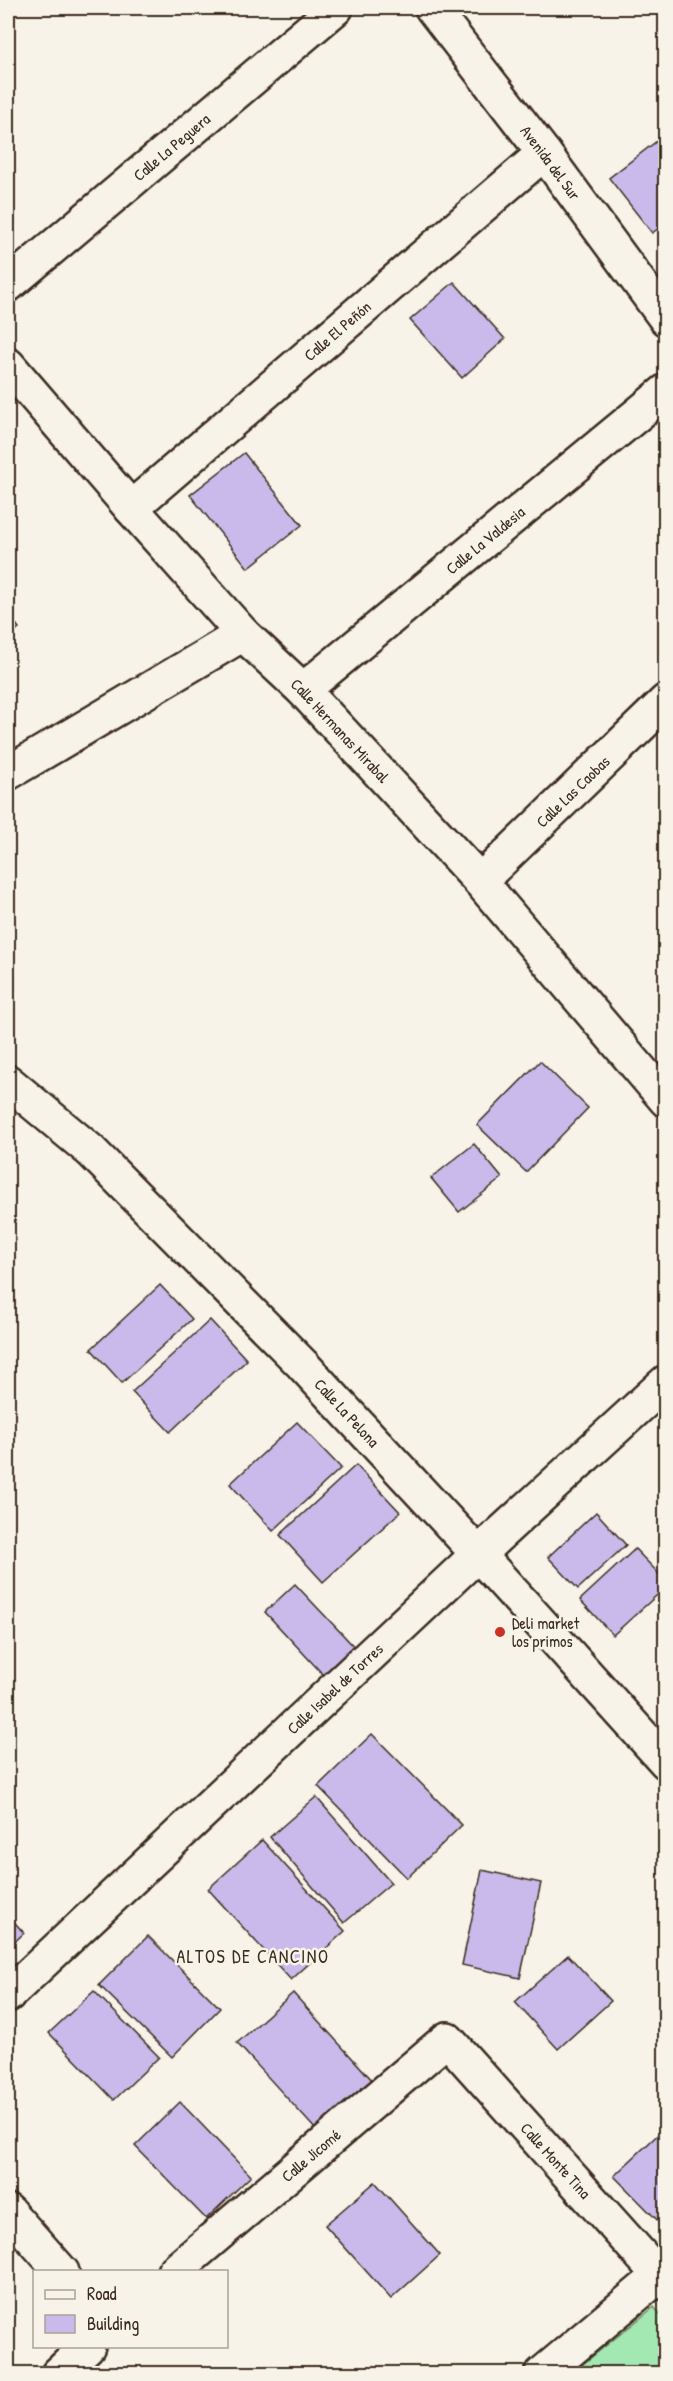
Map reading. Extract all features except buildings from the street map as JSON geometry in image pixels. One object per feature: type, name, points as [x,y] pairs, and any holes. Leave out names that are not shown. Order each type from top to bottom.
[{"type":"street","name":"Calle La Peguera","points":[[8,285],[336,8]]},
{"type":"street","name":"Avenida del Sur","points":[[432,8],[544,153],[666,319]]},
{"type":"street","name":"Calle El Peñón","points":[[130,508],[544,153]]},
{"type":"street","name":"Calle Hermanas Mirabal","points":[[8,365],[130,508],[243,634],[303,690],[480,881],[659,1081]]},
{"type":"street","name":"Calle La Valdesia","points":[[303,690],[666,391]]},
{"type":"street","points":[[8,773],[243,634]]},
{"type":"street","name":"Calle Las Caobas","points":[[480,881],[666,701]]},
{"type":"street","name":"Calle La Pelona","points":[[8,1082],[91,1151],[302,1364],[666,1762]]},
{"type":"street","name":"Calle Isabel de Torres","points":[[8,1995],[478,1554],[666,1382]]},
{"type":"street","name":"Calle Jicomé","points":[[175,2270],[447,2039]]},
{"type":"street","name":"Calle Monte Tina","points":[[447,2039],[663,2276]]},
{"type":"street","points":[[8,2211],[61,2270]]},
{"type":"street","points":[[542,2373],[663,2276]]},
{"type":"street","points":[[58,2373],[86,2348]]},
{"type":"green space","points":[[654,2307],[665,2320],[665,2373],[572,2373]]},
{"type":"place","name":"Deli market los primos","points":[[500,1632]]},
{"type":"district","name":"ALTOS DE CANCINO","points":[[253,1957]]}]
